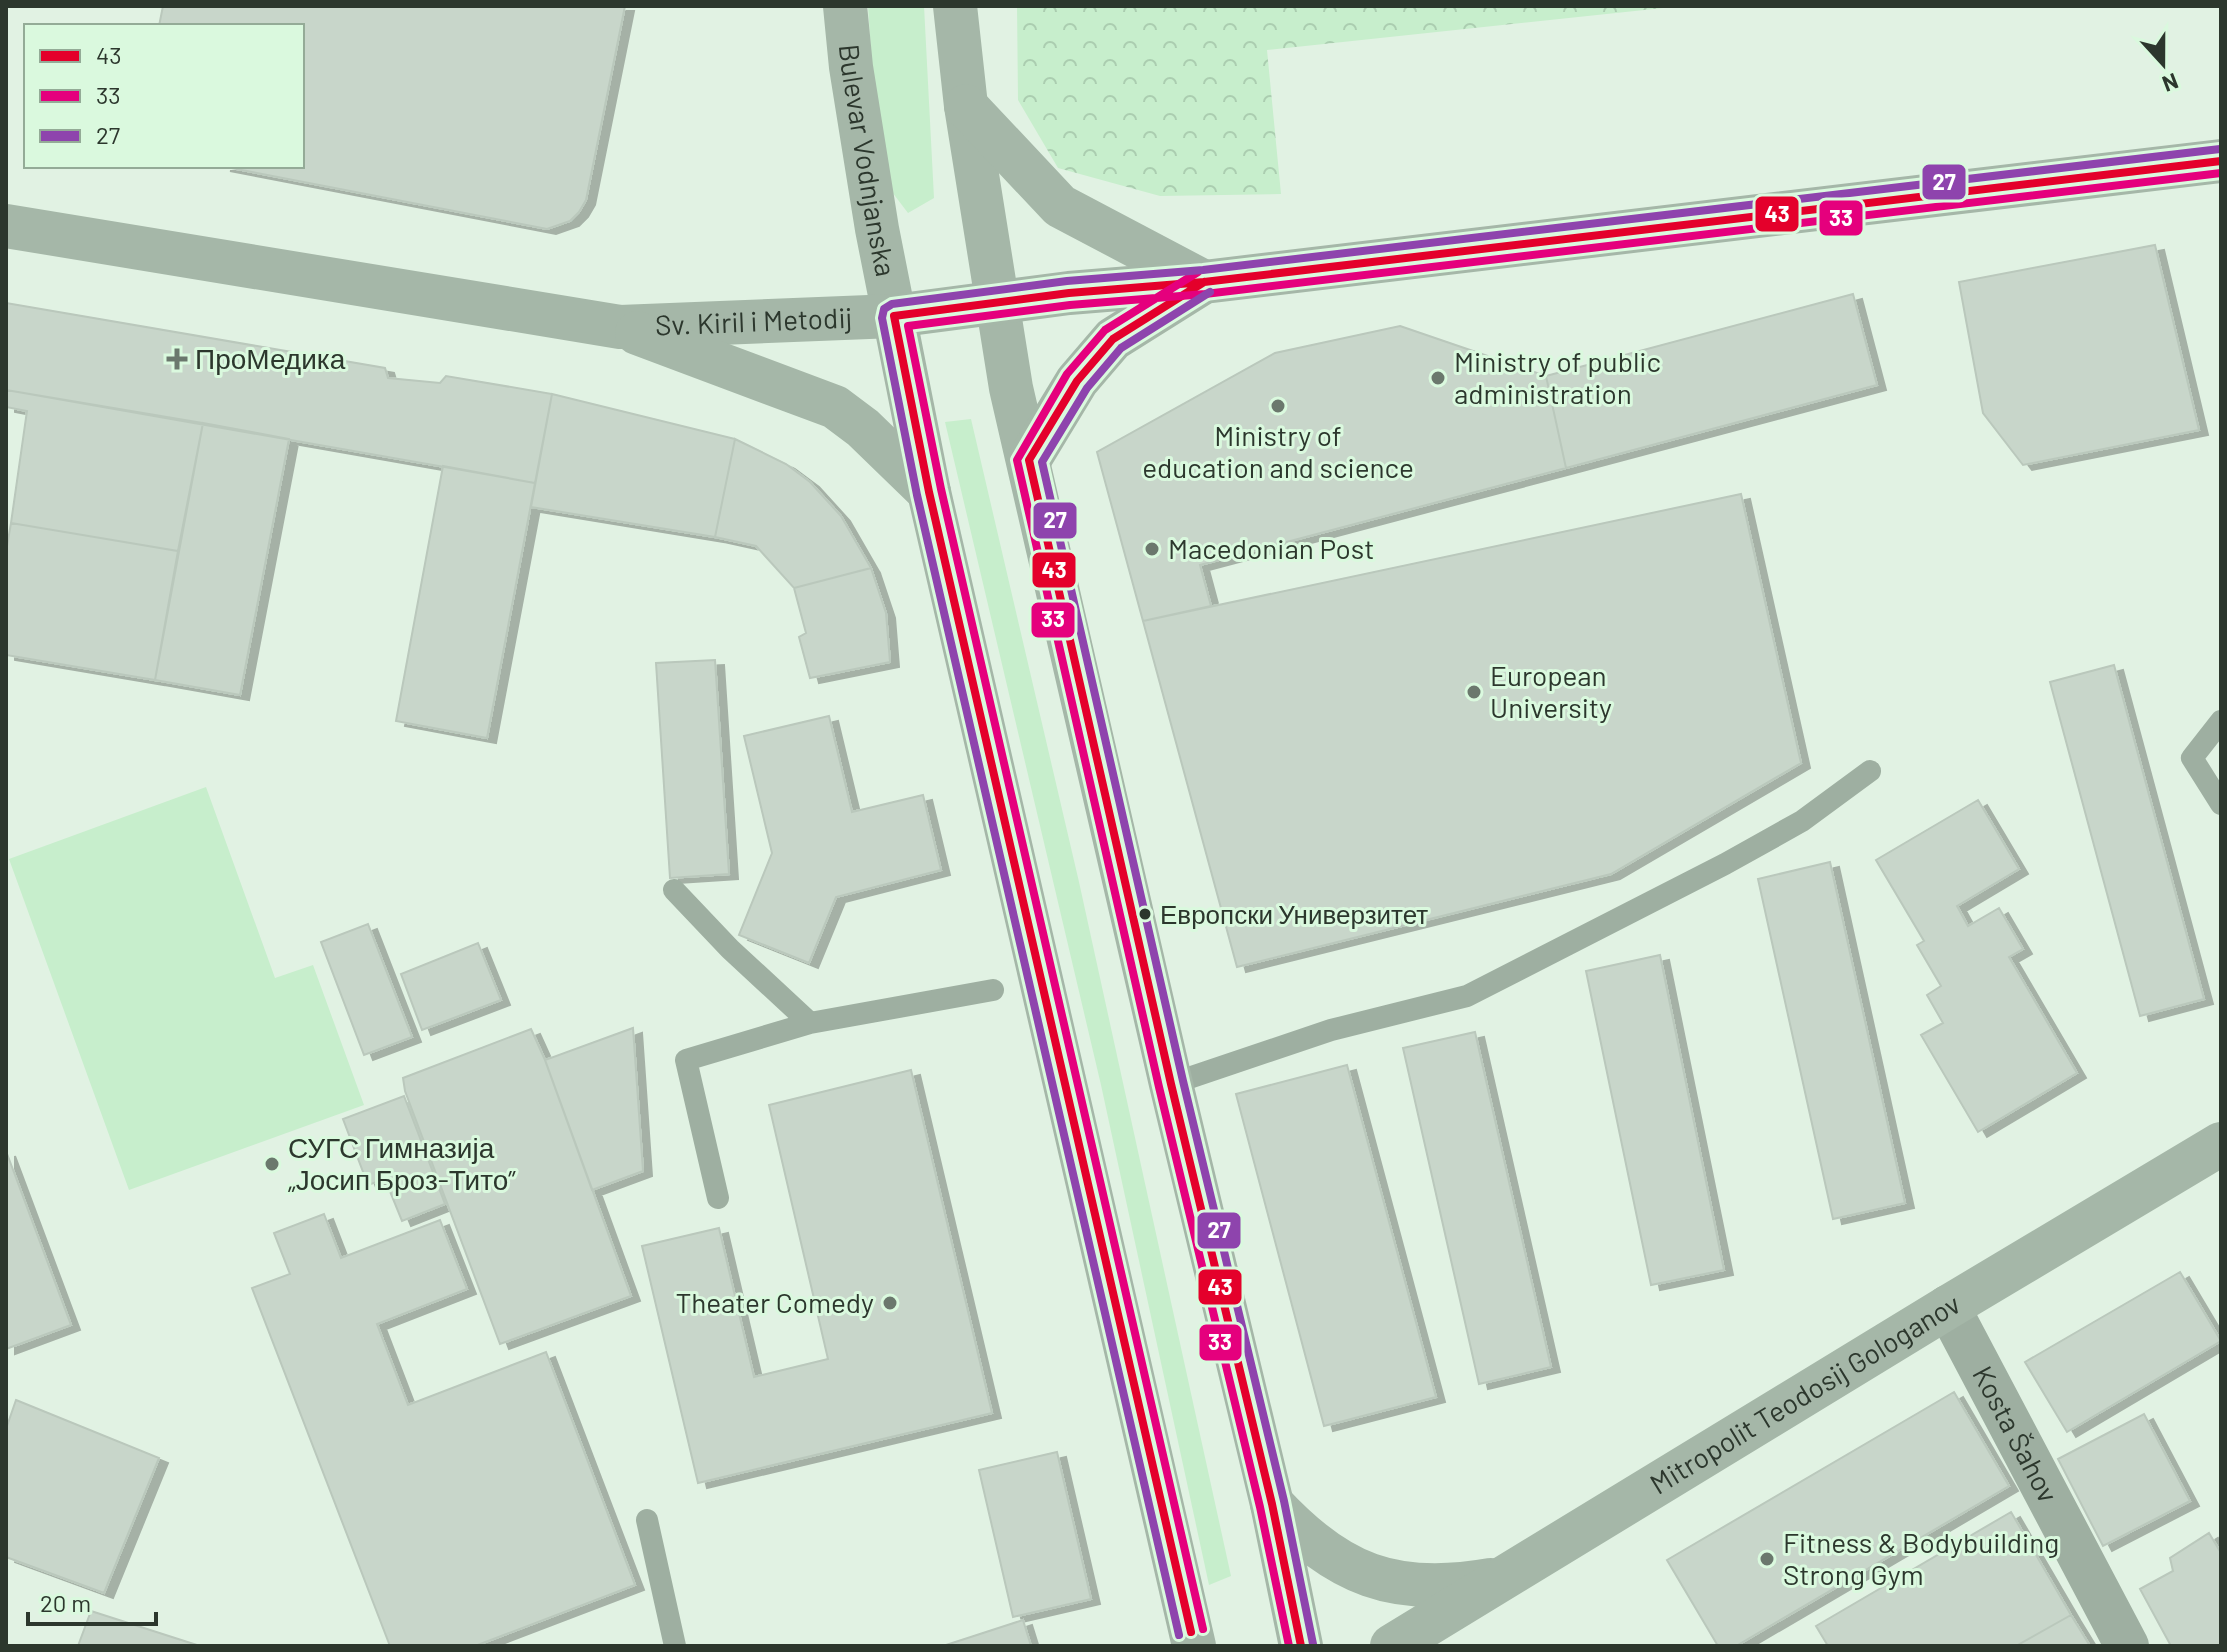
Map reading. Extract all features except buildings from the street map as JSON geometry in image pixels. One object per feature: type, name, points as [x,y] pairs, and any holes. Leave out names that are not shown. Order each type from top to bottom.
[{"type":"street","name":"Bulevar Vodnjanska","points":[[845,6],[851,67],[894,316],[929,492],[1194,1646]]},
{"type":"street","points":[[955,6],[966,106],[1011,388],[1171,1084],[1272,1504],[1301,1646]]},
{"type":"street","points":[[966,106],[1060,206],[1204,282]]},
{"type":"street","name":"Sv. Kiril i Metodij","points":[[6,226],[620,327],[894,316],[1069,293],[1204,282],[2221,161]]},
{"type":"street","points":[[1029,460],[1077,381],[1113,339],[1204,282]]},
{"type":"street","points":[[620,327],[835,407],[863,428],[929,492]]},
{"type":"street","name":"Mitropolit Teodosij Gologanov","points":[[1392,1646],[2221,1144]]},
{"type":"street","name":"Kosta Šahov","points":[[1948,1307],[2127,1646]]},
{"type":"street","points":[[1272,1504],[1301,1535],[1335,1560],[1367,1575],[1417,1585],[1462,1585],[1506,1578]]},
{"type":"lane","points":[[2221,721],[2192,758],[2221,804]]},
{"type":"lane","points":[[1171,1084],[1331,1030],[1467,996],[1725,864],[1802,821],[1870,771]]},
{"type":"lane","points":[[674,890],[730,949],[810,1023]]},
{"type":"lane","points":[[718,1198],[686,1060],[810,1023],[993,990]]},
{"type":"lane","points":[[647,1520],[675,1646]]},
{"type":"green space","points":[[868,6],[924,6],[934,198],[908,213],[892,192],[874,98]]},
{"type":"green space","points":[[1017,6],[1682,6],[1267,50],[1281,194],[1160,196],[1058,168],[1018,100]]},
{"type":"green space","points":[[971,419],[1079,882],[1231,1576],[1209,1585],[1101,1085],[945,422]]},
{"type":"green space","points":[[206,787],[275,978],[313,965],[364,1105],[129,1190],[9,859]]},
{"type":"transit line","name":"27","points":[[1179,1635],[917,495],[882,318],[884,309],[892,304],[1067,281],[1203,270],[2220,149]]},
{"type":"transit line","name":"43","points":[[1191,1632],[929,492],[894,316],[1069,293],[1204,282],[2221,161]]},
{"type":"transit line","name":"33","points":[[1203,1629],[941,489],[908,326],[1070,305],[1205,294],[2221,173]]},
{"type":"transit line","name":"33","points":[[1198,272],[1105,330],[1067,374],[1017,460],[1159,1087],[1260,1507],[1289,1646]]},
{"type":"transit line","name":"43","points":[[1204,282],[1113,339],[1077,381],[1029,460],[1171,1084],[1272,1504],[1301,1646]]},
{"type":"transit line","name":"27","points":[[1210,292],[1121,348],[1087,388],[1042,462],[1183,1081],[1284,1501],[1313,1644]]},
{"type":"place","name":"ПроМедика","points":[[177,359]]},
{"type":"place","name":"Ministry of public administration","points":[[1438,378]]},
{"type":"place","name":"Ministry of education and science","points":[[1278,406]]},
{"type":"place","name":"Macedonian Post","points":[[1152,549]]},
{"type":"place","name":"European University","points":[[1474,692]]},
{"type":"place","name":"Европски Универзитет","points":[[1145,914]]},
{"type":"place","name":"СУГС Гимназија „Јосип Броз-Тито”","points":[[272,1164]]},
{"type":"place","name":"Theater Comedy","points":[[890,1303]]},
{"type":"place","name":"Fitness & Bodybuilding Strong Gym","points":[[1767,1559]]}]
